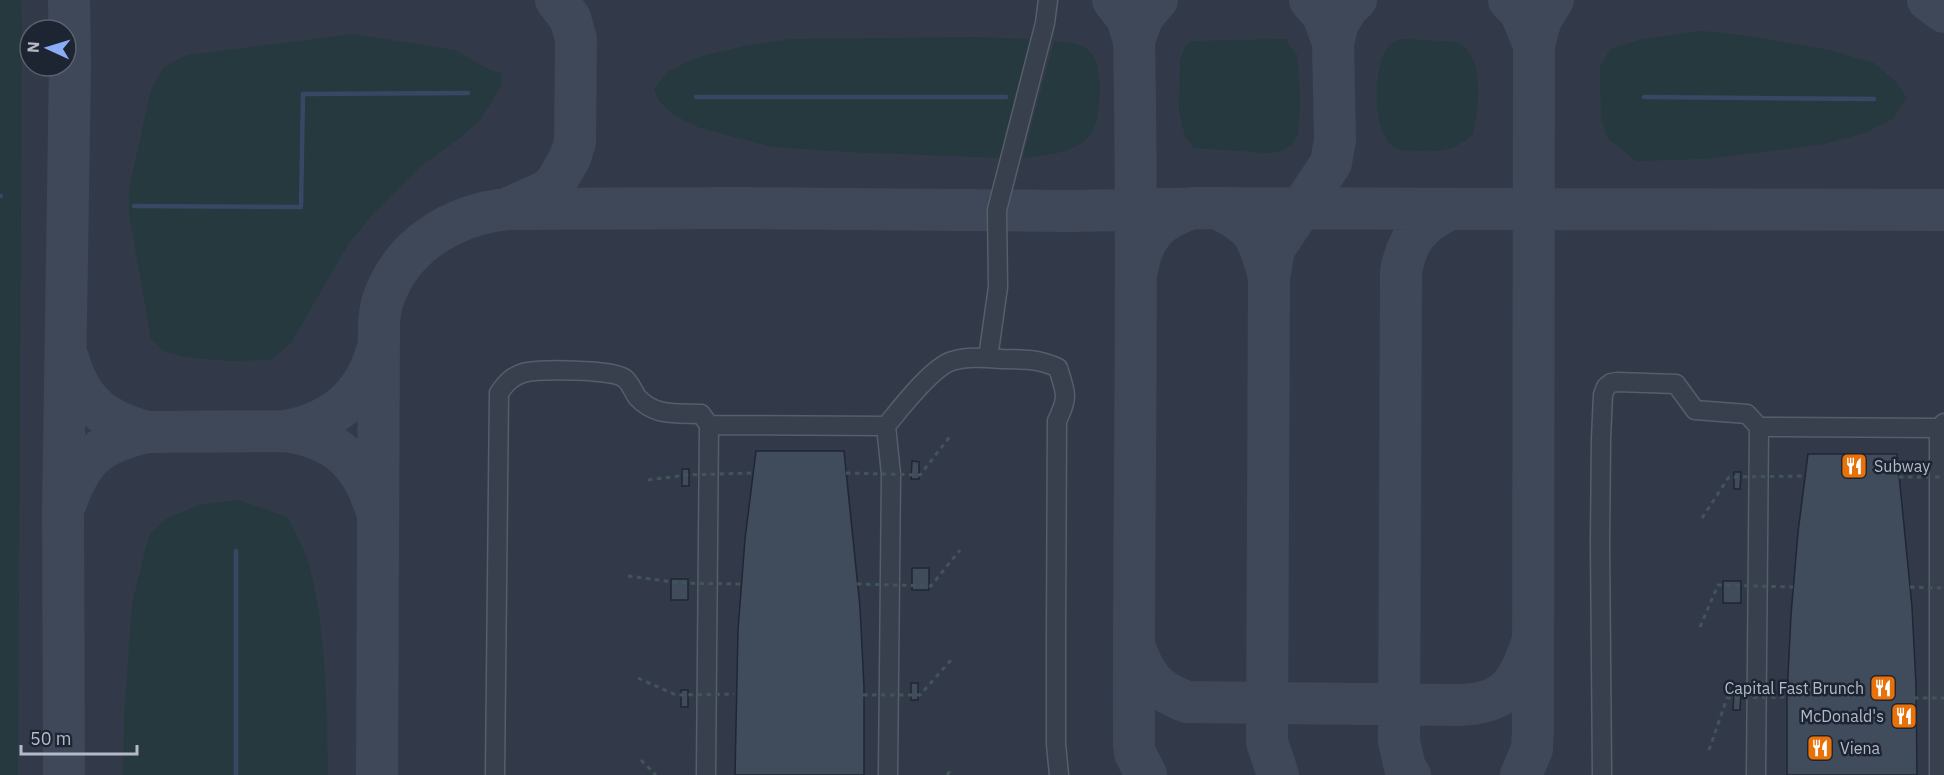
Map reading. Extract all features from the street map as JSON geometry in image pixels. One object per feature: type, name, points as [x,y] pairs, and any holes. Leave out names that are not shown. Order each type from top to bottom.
[{"type":"lane","points":[[988,358],[998,287],[998,210],[1045,24],[1048,0]]},
{"type":"lane","points":[[888,775],[891,474],[886,426],[938,368],[951,361],[988,358],[1046,362],[1058,368],[1065,390],[1066,403],[1057,421],[1056,720],[1059,775]]},
{"type":"lane","points":[[495,775],[499,393],[508,380],[524,373],[548,371],[605,372],[624,377],[636,396],[650,408],[664,413],[701,414],[709,425],[706,775]]},
{"type":"lane","points":[[1602,775],[1601,439],[1603,395],[1611,382],[1676,384],[1695,410],[1747,414],[1759,427],[1756,775]]},
{"type":"lane","points":[[709,425],[886,426]]},
{"type":"lane","points":[[1759,427],[1942,425],[1942,698],[1939,775]]},
{"type":"path","points":[[846,473],[920,475],[951,435]]},
{"type":"path","points":[[648,480],[687,475],[752,473]]},
{"type":"path","points":[[1702,518],[1729,477],[1804,477]]},
{"type":"path","points":[[1899,477],[1942,477]]},
{"type":"path","points":[[857,584],[930,586],[960,550]]},
{"type":"path","points":[[628,576],[707,584],[740,584]]},
{"type":"path","points":[[1700,627],[1718,585],[1793,587]]},
{"type":"path","points":[[1910,587],[1942,588]]},
{"type":"path","points":[[863,695],[920,695],[952,659]]},
{"type":"path","points":[[638,678],[676,695],[734,694]]},
{"type":"path","points":[[1709,750],[1727,698],[1786,697]]},
{"type":"path","points":[[1914,698],[1942,698]]},
{"type":"path","points":[[641,760],[656,775]]},
{"type":"path","points":[[947,775],[953,768]]},
{"type":"shaded area","points":[[0,0],[1944,0],[1944,775],[0,775]]},
{"type":"green space","points":[[0,0],[21,0],[22,18],[18,18],[18,78],[22,78],[18,775],[0,775]]},
{"type":"green space","points":[[1702,31],[1750,36],[1830,50],[1874,63],[1896,82],[1907,98],[1893,119],[1867,132],[1825,144],[1705,159],[1636,161],[1608,139],[1601,120],[1600,67],[1610,49],[1642,39]]},
{"type":"green space","points":[[353,34],[455,50],[490,70],[501,73],[501,86],[481,119],[461,137],[421,166],[374,213],[349,243],[291,343],[270,360],[227,361],[186,357],[165,352],[151,339],[129,214],[129,189],[151,90],[164,67],[187,55]]},
{"type":"green space","points":[[975,37],[1035,39],[1005,158],[773,147],[700,128],[672,114],[659,101],[654,89],[669,71],[698,57],[744,46],[791,39]]},
{"type":"green space","points":[[1287,39],[1289,46],[1297,54],[1299,74],[1298,135],[1292,144],[1281,151],[1268,153],[1194,148],[1185,137],[1179,110],[1180,61],[1184,49],[1191,41]]},
{"type":"green space","points":[[1402,39],[1459,42],[1469,52],[1478,81],[1476,115],[1473,135],[1460,144],[1437,151],[1401,151],[1390,143],[1383,132],[1377,103],[1379,72],[1387,48]]},
{"type":"green space","points":[[1054,41],[1084,47],[1096,61],[1100,96],[1096,122],[1088,138],[1074,147],[1057,153],[1023,158]]},
{"type":"green space","points":[[239,500],[288,517],[308,562],[315,592],[322,644],[328,775],[123,775],[124,717],[132,604],[149,535],[166,519],[201,504]]},
{"type":"building","points":[[756,451],[844,451],[860,607],[864,687],[864,775],[735,775],[738,630],[745,539]]},
{"type":"building","points":[[1808,454],[1897,454],[1912,607],[1917,775],[1787,775],[1787,695],[1791,615]]},
{"type":"building","points":[[912,461],[919,462],[919,479],[911,479]]},
{"type":"building","points":[[682,469],[689,469],[689,486],[682,486]]},
{"type":"building","points":[[1734,472],[1741,472],[1740,489],[1734,489]]},
{"type":"building","points":[[912,568],[929,568],[929,590],[912,590]]},
{"type":"building","points":[[671,579],[688,579],[688,600],[671,600]]},
{"type":"building","points":[[1723,581],[1741,581],[1741,603],[1723,603]]},
{"type":"building","points":[[911,683],[918,683],[918,700],[911,700]]},
{"type":"building","points":[[681,690],[688,690],[688,707],[681,707]]},
{"type":"building","points":[[1734,693],[1741,693],[1740,710],[1733,710]]},
{"type":"waterway","points":[[134,206],[301,207],[303,94],[468,93]]},
{"type":"waterway","points":[[696,97],[1006,97]]},
{"type":"waterway","points":[[1644,97],[1874,99]]},
{"type":"waterway","points":[[236,551],[236,775]]},
{"type":"taxiway","points":[[64,775],[63,510],[69,0]]},
{"type":"taxiway","points":[[511,207],[547,191],[556,182],[570,158],[575,142],[576,39],[570,18],[556,0]]},
{"type":"taxiway","points":[[1113,0],[1127,18],[1134,41],[1136,217],[1134,745],[1135,753],[1146,775]]},
{"type":"taxiway","points":[[1134,41],[1143,16],[1157,0]]},
{"type":"taxiway","points":[[1310,0],[1323,15],[1333,43]]},
{"type":"taxiway","points":[[1278,775],[1267,742],[1269,278],[1274,249],[1331,163],[1335,140],[1333,43],[1338,23],[1348,7],[1356,0]]},
{"type":"taxiway","points":[[1509,0],[1521,13],[1534,45]]},
{"type":"taxiway","points":[[1521,775],[1532,749],[1533,730],[1534,45],[1541,19],[1553,0]]},
{"type":"taxiway","points":[[1928,0],[1944,12]]},
{"type":"taxiway","points":[[377,775],[380,312],[391,281],[402,264],[431,236],[448,226],[487,212],[507,209],[742,208],[1071,211],[1216,208],[1239,221],[1253,234],[1262,252],[1269,278]]},
{"type":"taxiway","points":[[1137,271],[1143,248],[1154,230],[1170,217],[1193,208],[1944,210]]},
{"type":"taxiway","points":[[1410,775],[1405,768],[1399,741],[1401,272],[1407,250],[1416,233],[1431,220],[1450,209]]},
{"type":"taxiway","points":[[66,503],[86,463],[105,447],[131,436],[147,432],[286,431],[318,421],[332,414],[355,394],[364,381],[377,350]]},
{"type":"taxiway","points":[[68,358],[80,387],[96,407],[118,422],[147,432]]},
{"type":"taxiway","points":[[286,431],[320,440],[345,456],[364,479],[377,512]]},
{"type":"taxiway","points":[[1134,645],[1142,666],[1153,681],[1167,693],[1187,702],[1459,705],[1488,701],[1508,689],[1521,670],[1532,643]]},
{"type":"place","name":"Subway","points":[[1854,466]]},
{"type":"place","name":"Capital Fast Brunch","points":[[1883,688]]},
{"type":"place","name":"McDonald's","points":[[1904,716]]},
{"type":"place","name":"Viena","points":[[1820,748]]}]
